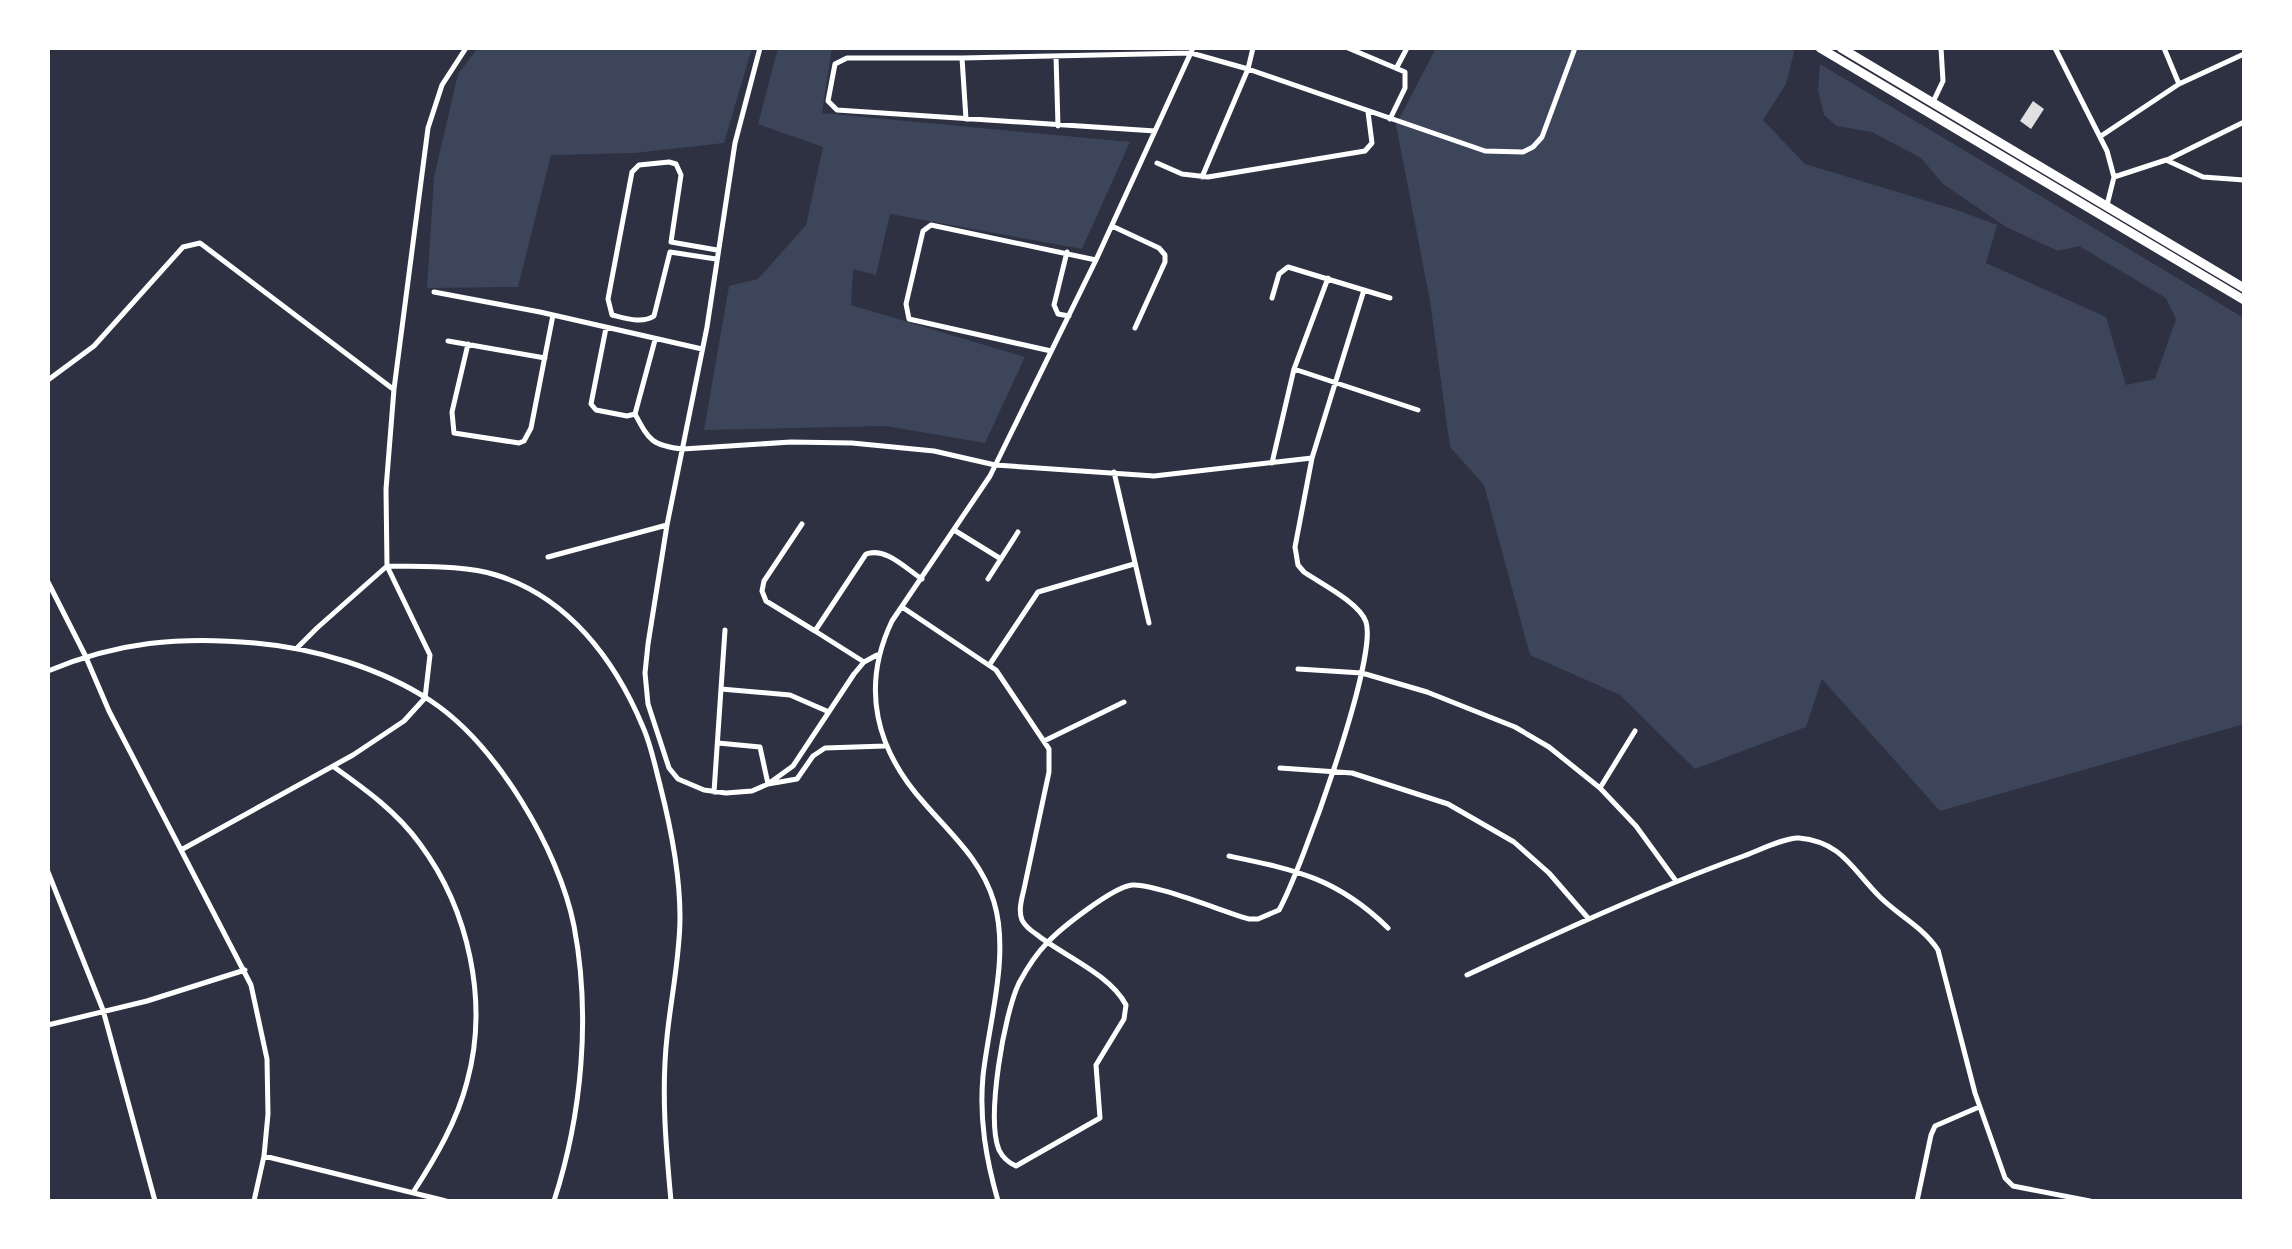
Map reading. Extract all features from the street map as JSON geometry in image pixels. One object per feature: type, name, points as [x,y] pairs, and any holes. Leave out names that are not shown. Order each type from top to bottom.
[{"type":"highway","points":[[1820,48],[2244,300]]},
{"type":"highway","points":[[1841,48],[2244,288]]},
{"type":"street","points":[[181,850],[334,767],[391,732],[425,698],[430,655],[387,566],[386,489],[394,389],[428,128],[442,85],[466,48]]},
{"type":"street","points":[[760,48],[735,143],[702,349],[667,525],[648,644],[645,673],[648,704],[669,768],[678,779],[691,787],[714,792],[752,791],[768,784],[793,766],[864,662],[879,654]]},
{"type":"street","points":[[1202,177],[1248,69],[1253,48]]},
{"type":"street","points":[[1348,48],[1405,72],[1406,80],[1390,119]]},
{"type":"street","points":[[1397,67],[1407,48]]},
{"type":"street","points":[[1155,131],[837,110],[828,101],[835,64],[847,58],[1056,56],[1192,50],[1485,151],[1523,152],[1542,137],[1575,48]]},
{"type":"street","points":[[1933,103],[1943,81],[1941,48]]},
{"type":"street","points":[[2055,48],[2101,136],[2114,177],[2106,208]]},
{"type":"street","points":[[2164,48],[2179,84]]},
{"type":"street","points":[[998,1201],[984,1142],[982,1103],[999,966],[1000,931],[995,903],[981,869],[908,785],[885,746],[876,707],[875,681],[879,654],[892,621],[995,465],[1096,260],[1192,50]]},
{"type":"street","points":[[2101,136],[2179,84],[2244,54]]},
{"type":"street","points":[[1056,56],[1058,126]]},
{"type":"street","points":[[962,58],[966,119]]},
{"type":"street","points":[[1157,163],[1182,174],[1202,177],[1365,151],[1372,141],[1368,112]]},
{"type":"street","points":[[2114,177],[2166,160],[2244,122]]},
{"type":"street","points":[[2166,160],[2203,177],[2244,180]]},
{"type":"street","points":[[716,259],[670,252],[651,319],[612,315],[609,311],[608,299],[632,172],[639,165],[669,162],[676,164],[681,175],[671,242],[717,250]]},
{"type":"street","points":[[1051,351],[914,322],[907,315],[906,304],[921,237],[926,227],[931,225],[1096,260]]},
{"type":"street","points":[[1112,226],[1159,248],[1165,255],[1165,262],[1135,328]]},
{"type":"street","points":[[48,380],[94,346],[183,247],[200,243],[394,389]]},
{"type":"street","points":[[1067,252],[1054,305],[1058,314],[1069,316]]},
{"type":"street","points":[[1272,298],[1279,274],[1288,267],[1390,298]]},
{"type":"street","points":[[1272,463],[1294,369],[1328,278]]},
{"type":"street","points":[[902,607],[989,664],[1006,683],[1049,749],[1050,767],[1021,915],[1024,924],[1047,943],[1113,987],[1123,999],[1127,1013],[1096,1065],[1100,1118],[1016,1166],[1002,1156],[997,1145],[996,1089],[1013,999],[1020,982],[1047,943],[1110,893],[1133,885],[1258,919],[1279,910],[1297,871],[1333,770],[1362,673],[1367,627],[1364,616],[1298,565],[1295,547],[1312,458],[1364,290]]},
{"type":"street","points":[[434,292],[702,349]]},
{"type":"street","points":[[468,344],[452,412],[453,428],[458,435],[491,441],[524,441],[531,428],[553,315]]},
{"type":"street","points":[[606,328],[591,404],[596,410],[627,416],[635,414]]},
{"type":"street","points":[[655,339],[635,414],[649,439],[667,448],[760,443],[852,443],[934,451],[995,465],[1177,475],[1312,458]]},
{"type":"street","points":[[448,341],[545,358]]},
{"type":"street","points":[[1294,369],[1418,410]]},
{"type":"street","points":[[1114,472],[1149,623]]},
{"type":"street","points":[[802,524],[764,581],[762,591],[766,601],[864,662]]},
{"type":"street","points":[[548,557],[667,525]]},
{"type":"street","points":[[954,530],[1001,559]]},
{"type":"street","points":[[988,579],[1018,532]]},
{"type":"street","points":[[815,631],[866,554],[883,552],[922,579]]},
{"type":"street","points":[[989,664],[1043,588],[1134,564]]},
{"type":"street","points":[[298,648],[387,566],[493,574],[526,587],[556,605],[593,641],[621,683],[644,728],[672,831],[680,939],[667,1039],[664,1100],[671,1201]]},
{"type":"street","points":[[48,582],[109,711],[245,970],[267,1059],[268,1114],[264,1156],[254,1201]]},
{"type":"street","points":[[714,792],[725,630]]},
{"type":"street","points":[[48,671],[85,655],[163,641],[243,642],[298,648],[372,672],[425,698],[461,728],[523,802],[550,853],[573,925],[583,1008],[581,1047],[570,1139],[554,1201]]},
{"type":"street","points":[[1298,669],[1362,673],[1427,692],[1515,727],[1549,747],[1600,788],[1636,826],[1676,881]]},
{"type":"street","points":[[721,689],[790,695],[829,712]]},
{"type":"street","points":[[1044,741],[1124,702]]},
{"type":"street","points":[[1600,788],[1635,731]]},
{"type":"street","points":[[718,743],[760,747],[768,784]]},
{"type":"street","points":[[768,784],[797,779],[813,756],[825,748],[885,746]]},
{"type":"street","points":[[334,767],[390,810],[421,844],[456,908],[467,940],[474,977],[473,1051],[468,1081],[435,1158],[414,1191]]},
{"type":"street","points":[[1280,768],[1333,770],[1368,776],[1448,804],[1514,842],[1549,873],[1588,918]]},
{"type":"street","points":[[1467,975],[1676,881],[1792,839],[1822,844],[1841,853],[1880,897],[1931,939],[1938,950],[1979,1107],[2005,1178],[2013,1186],[2090,1201]]},
{"type":"street","points":[[1229,856],[1297,871],[1342,891],[1371,911],[1388,928]]},
{"type":"street","points":[[48,872],[103,1010],[155,1201]]},
{"type":"street","points":[[48,1025],[147,1001],[245,970]]},
{"type":"street","points":[[1917,1201],[1935,1126],[1979,1107]]},
{"type":"street","points":[[264,1156],[446,1201]]},
{"type":"shaded area","points":[[478,48],[752,48],[724,143],[635,153],[551,155],[518,287],[427,288],[434,177],[458,74]]},
{"type":"shaded area","points":[[778,48],[832,48],[822,113],[1130,142],[1082,249],[890,214],[876,275],[853,269],[851,305],[1025,357],[985,443],[886,426],[704,430],[729,286],[758,279],[806,225],[823,147],[758,124]]},
{"type":"shaded area","points":[[1436,48],[1795,48],[1786,84],[1763,120],[1805,164],[1997,225],[1986,263],[2106,317],[2126,385],[2155,379],[2176,319],[2166,298],[2079,246],[2058,251],[2006,227],[1943,184],[1921,158],[1872,132],[1837,126],[1824,115],[1818,90],[1820,64],[2244,318],[2244,724],[1940,811],[1822,679],[1806,727],[1695,769],[1620,695],[1530,655],[1484,485],[1450,447],[1430,301],[1396,125]]},
{"type":"building","points":[[2033,101],[2044,109],[2031,129],[2020,121]]}]
